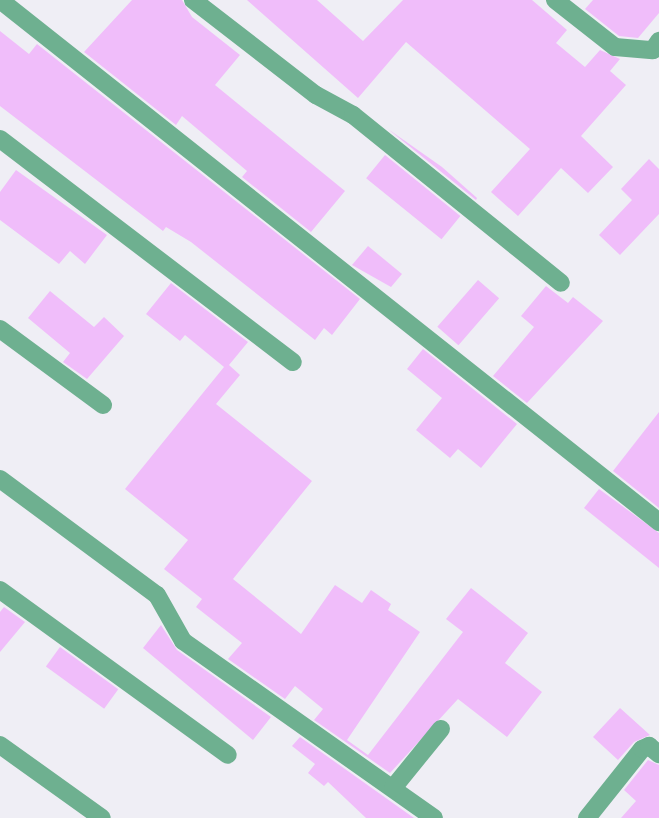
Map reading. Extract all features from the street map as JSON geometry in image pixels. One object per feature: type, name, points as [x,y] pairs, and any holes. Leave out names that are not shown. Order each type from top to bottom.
[{"type":"street","points":[[0,0],[659,522]]},
{"type":"street","points":[[193,0],[316,95],[353,115],[561,283]]},
{"type":"street","points":[[555,0],[615,47],[653,50],[659,42]]},
{"type":"street","points":[[0,138],[293,362]]},
{"type":"street","points":[[0,329],[103,405]]},
{"type":"street","points":[[0,479],[157,595],[183,641],[434,818]]},
{"type":"street","points":[[0,590],[228,755]]},
{"type":"street","points":[[393,788],[441,729]]},
{"type":"street","points":[[0,745],[102,818]]},
{"type":"street","points":[[587,818],[642,749],[649,746],[659,754]]},
{"type":"building","points":[[132,0],[182,0],[192,17],[240,55],[215,85],[345,191],[311,232],[242,177],[247,171],[182,116],[176,125],[84,52]]},
{"type":"building","points":[[247,0],[317,0],[363,41],[403,0],[532,0],[567,30],[556,43],[585,67],[600,50],[620,59],[610,71],[626,85],[581,136],[613,167],[588,193],[561,168],[518,216],[491,192],[530,149],[406,42],[358,98]]},
{"type":"building","points":[[593,0],[659,0],[659,13],[638,38],[619,36],[585,9]]},
{"type":"building","points":[[0,31],[29,54],[37,44],[360,299],[332,335],[324,328],[315,340],[191,242],[166,227],[163,231],[0,106]]},
{"type":"building","points":[[388,129],[442,167],[477,198],[476,200]]},
{"type":"building","points":[[385,155],[460,216],[442,239],[366,178]]},
{"type":"building","points":[[649,159],[659,169],[659,214],[620,255],[599,235],[632,200],[621,189]]},
{"type":"building","points":[[16,170],[107,235],[85,264],[70,251],[59,264],[0,220],[0,192]]},
{"type":"building","points":[[368,246],[402,274],[391,287],[352,265]]},
{"type":"building","points":[[478,280],[499,298],[458,345],[437,327]]},
{"type":"building","points":[[171,283],[248,342],[229,365],[240,375],[216,404],[312,481],[233,579],[301,634],[335,585],[362,603],[371,590],[391,604],[388,610],[420,632],[347,740],[368,755],[463,632],[446,619],[471,588],[528,633],[505,663],[542,692],[507,737],[458,699],[390,773],[314,720],[323,709],[295,686],[285,699],[228,659],[242,643],[196,607],[202,599],[164,569],[188,540],[125,489],[224,367],[185,335],[180,341],[146,314]]},
{"type":"building","points":[[546,286],[568,303],[573,297],[603,321],[527,403],[493,376],[534,327],[521,316]]},
{"type":"building","points":[[50,291],[94,327],[104,317],[124,336],[87,379],[63,362],[70,353],[28,318]]},
{"type":"building","points":[[423,349],[517,424],[481,468],[458,449],[450,458],[416,430],[442,398],[407,369]]},
{"type":"building","points":[[659,412],[659,508],[613,471]]},
{"type":"building","points":[[599,489],[659,533],[659,568],[584,508]]},
{"type":"building","points":[[4,607],[25,622],[0,652],[0,612]]},
{"type":"building","points":[[161,625],[177,650],[271,717],[253,740],[143,648]]},
{"type":"building","points":[[60,647],[118,689],[104,709],[46,666]]},
{"type":"building","points":[[620,708],[650,735],[634,742],[618,760],[593,737]]},
{"type":"building","points":[[300,737],[414,818],[366,818],[328,782],[324,786],[308,773],[315,764],[292,746]]},
{"type":"building","points":[[648,760],[659,765],[659,818],[621,818],[636,801],[624,790]]}]
